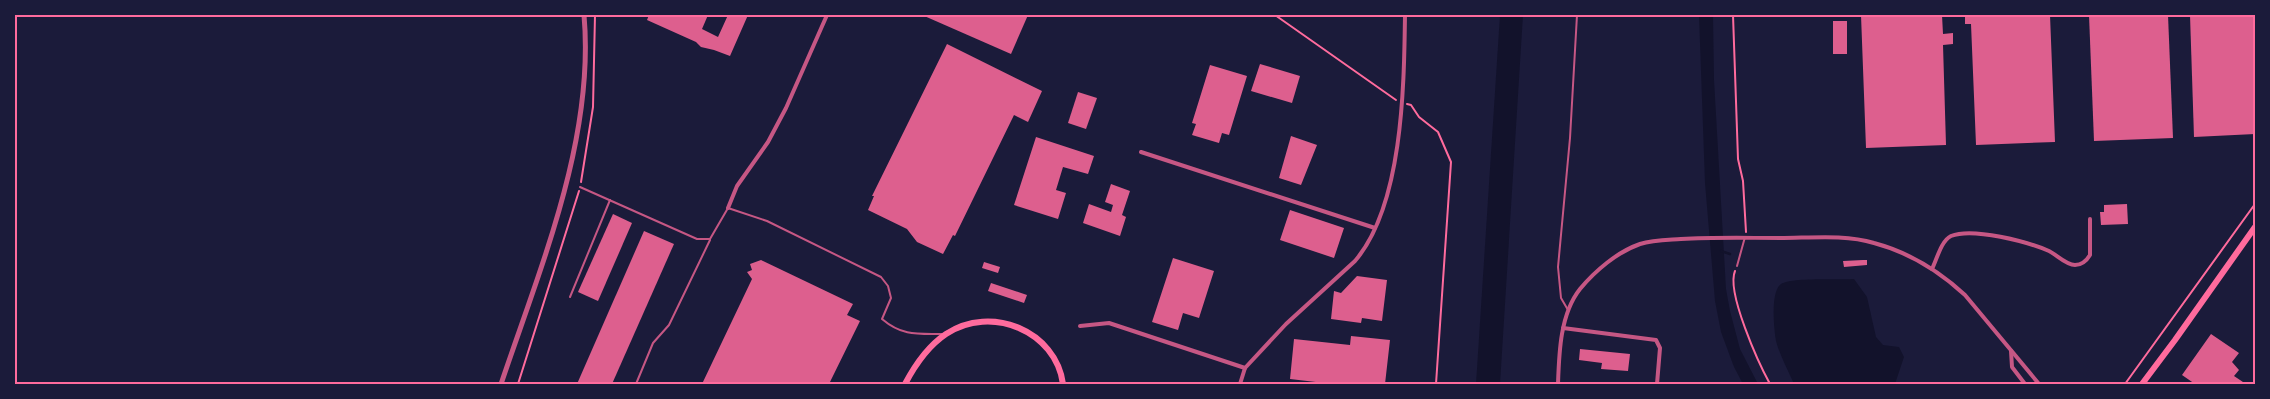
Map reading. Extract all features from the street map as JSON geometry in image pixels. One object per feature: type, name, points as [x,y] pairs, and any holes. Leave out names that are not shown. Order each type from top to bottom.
[{"type":"main road","points":[[2142,384],[2255,227]]},
{"type":"main road","points":[[905,384],[925,353],[946,334],[967,325],[984,322],[997,322],[1018,327],[1041,340],[1057,361],[1063,384]]},
{"type":"street","points":[[502,384],[566,187],[583,104],[584,15]]},
{"type":"street","points":[[728,208],[737,186],[768,142],[786,108],[827,15]]},
{"type":"street","points":[[1240,384],[1245,368],[1286,324],[1355,261],[1365,249],[1375,228],[1386,203],[1403,102],[1405,15]]},
{"type":"street","points":[[1141,152],[1375,228]]},
{"type":"street","points":[[1932,269],[1945,242],[1951,236],[1968,234],[2017,240],[2050,252],[2077,266],[2083,263],[2090,255],[2090,219]]},
{"type":"street","points":[[1558,384],[1563,328],[1568,312],[1579,290],[1594,275],[1622,253],[1640,244],[1659,240],[1728,236],[1854,238],[1902,252],[1952,283],[2039,384]]},
{"type":"street","points":[[1080,326],[1109,324],[1245,368]]},
{"type":"street","points":[[1563,328],[1656,340],[1660,348],[1657,384]]},
{"type":"street","points":[[2011,351],[2012,367],[2025,384]]},
{"type":"lane","points":[[1568,312],[1561,298],[1558,267],[1570,138],[1577,15]]},
{"type":"lane","points":[[580,187],[697,238],[710,239]]},
{"type":"lane","points":[[570,297],[610,199]]},
{"type":"lane","points":[[636,384],[653,342],[669,325],[710,239],[728,208],[767,221],[880,277],[888,286],[892,298],[882,319],[893,329],[910,334],[946,334]]},
{"type":"lane","points":[[1737,266],[1745,237]]},
{"type":"path","points":[[1275,15],[1396,101],[1410,105],[1419,117],[1438,132],[1451,162],[1436,384]]},
{"type":"path","points":[[1733,15],[1738,158],[1747,227],[1745,237]]},
{"type":"path","points":[[2125,384],[2255,204]]},
{"type":"path","points":[[1737,266],[1734,275],[1743,320],[1770,384]]},
{"type":"shaded area","points":[[1500,15],[1523,15],[1500,384],[1476,384]]},
{"type":"shaded area","points":[[1699,15],[1713,15],[1714,80],[1726,289],[1740,349],[1758,384],[1743,384],[1734,367],[1721,332],[1715,301],[1705,183]]},
{"type":"shaded area","points":[[1854,279],[1867,297],[1876,337],[1883,345],[1899,347],[1904,357],[1895,384],[1794,384],[1776,341],[1774,302],[1778,288],[1781,284],[1795,280]]},
{"type":"building","points":[[649,15],[708,15],[702,29],[718,37],[728,15],[748,15],[730,56],[701,47],[696,42],[647,20]]},
{"type":"building","points":[[922,15],[1028,15],[1011,54]]},
{"type":"building","points":[[1861,15],[1942,15],[1943,34],[1953,33],[1953,44],[1943,45],[1946,145],[1866,148]]},
{"type":"building","points":[[1965,15],[2050,15],[2055,142],[1976,145],[1971,24],[1965,24]]},
{"type":"building","points":[[2089,15],[2168,15],[2173,138],[2094,141]]},
{"type":"building","points":[[2190,15],[2255,15],[2255,134],[2194,137]]},
{"type":"building","points":[[1833,21],[1847,21],[1847,54],[1833,54]]},
{"type":"building","points":[[947,44],[1042,91],[1028,122],[1014,115],[955,236],[953,235],[943,254],[917,242],[907,229],[868,210],[874,196],[872,196]]},
{"type":"building","points":[[1260,64],[1300,76],[1292,103],[1251,91]]},
{"type":"building","points":[[1210,65],[1247,76],[1229,135],[1222,133],[1219,143],[1192,135],[1196,124],[1192,123]]},
{"type":"building","points":[[1078,92],[1097,98],[1086,129],[1068,123]]},
{"type":"building","points":[[1291,136],[1317,145],[1301,185],[1279,178]]},
{"type":"building","points":[[1036,137],[1094,156],[1088,174],[1063,167],[1056,190],[1066,193],[1058,219],[1014,205]]},
{"type":"building","points":[[1111,184],[1130,191],[1122,215],[1126,217],[1120,236],[1083,223],[1089,204],[1111,212],[1113,205],[1105,202]]},
{"type":"building","points":[[2127,204],[2128,224],[2101,225],[2100,212],[2104,212],[2104,205]]},
{"type":"building","points":[[1290,210],[1344,228],[1334,258],[1280,240]]},
{"type":"building","points":[[613,214],[632,223],[598,301],[578,292]]},
{"type":"building","points":[[644,231],[674,244],[612,384],[577,384]]},
{"type":"building","points":[[1173,258],[1214,271],[1199,318],[1183,313],[1178,330],[1152,322]]},
{"type":"building","points":[[761,260],[853,304],[847,315],[860,321],[829,384],[702,384],[752,279],[747,272],[752,270],[750,264]]},
{"type":"building","points":[[1867,260],[1867,265],[1844,267],[1843,261]]},
{"type":"building","points":[[984,262],[1000,267],[998,273],[982,268]]},
{"type":"building","points":[[1357,276],[1387,280],[1382,321],[1362,318],[1361,323],[1331,319],[1334,291],[1341,293]]},
{"type":"building","points":[[991,283],[1027,295],[1024,303],[988,291]]},
{"type":"building","points":[[2211,334],[2239,353],[2232,362],[2239,370],[2234,376],[2243,382],[2242,384],[2195,384],[2182,375]]},
{"type":"building","points":[[1351,336],[1390,340],[1385,384],[1333,384],[1290,379],[1294,339],[1350,345]]},
{"type":"building","points":[[1580,349],[1630,354],[1628,371],[1601,369],[1602,363],[1579,360]]},
{"type":"waterway","points":[[1721,251],[1730,254]]}]
